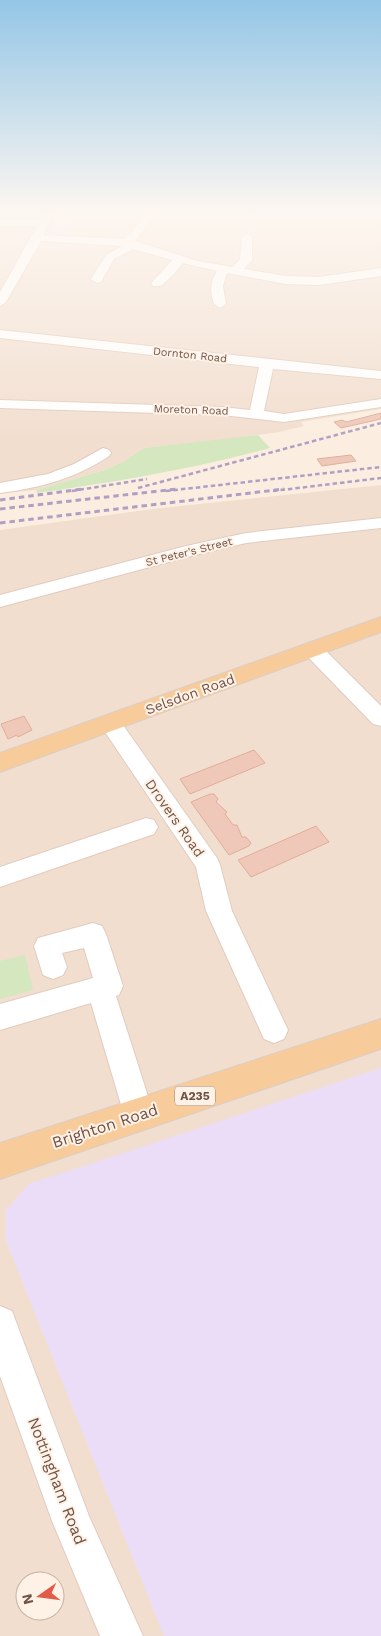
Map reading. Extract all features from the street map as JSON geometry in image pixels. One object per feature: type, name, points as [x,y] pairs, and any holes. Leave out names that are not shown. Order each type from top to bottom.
[{"type":"main road","name":"Selsdon Road","points":[[0,763],[381,624]]},
{"type":"main road","name":"Brighton Road","points":[[0,1161],[381,1034]]},
{"type":"street","points":[[0,302],[8,289]]},
{"type":"street","points":[[217,289],[220,304]]},
{"type":"street","name":"Dornton Road","points":[[0,334],[381,375]]},
{"type":"street","points":[[261,415],[266,364]]},
{"type":"street","name":"Moreton Road","points":[[0,404],[222,411],[299,417],[381,403]]},
{"type":"street","points":[[0,488],[32,484],[65,466],[87,465],[103,452]]},
{"type":"street","name":"St Peter's Street","points":[[0,601],[192,550],[246,538],[381,523]]},
{"type":"street","points":[[312,649],[381,719]]},
{"type":"street","name":"Drovers Road","points":[[110,723],[208,865],[219,911],[274,1030]]},
{"type":"street","points":[[0,877],[146,827]]},
{"type":"street","points":[[0,1017],[109,986],[93,934],[47,946],[53,967]]},
{"type":"street","points":[[100,988],[139,1115]]},
{"type":"street","name":"Nottingham Road","points":[[0,1323],[50,1466],[90,1566],[122,1636]]},
{"type":"shaded area","points":[[0,289],[381,289],[381,409],[301,422],[304,426],[279,432],[144,448],[123,462],[105,470],[36,490],[0,493]]},
{"type":"shaded area","points":[[381,485],[381,1636],[0,1636],[0,530],[152,509]]},
{"type":"shaded area","points":[[381,1068],[381,1636],[164,1636],[6,1241],[6,1210],[29,1184]]},
{"type":"green space","points":[[258,435],[270,448],[154,474],[37,493],[36,490],[105,470],[123,462],[144,448]]},
{"type":"green space","points":[[25,955],[33,990],[0,999],[0,961]]},
{"type":"building","points":[[381,413],[381,419],[341,428],[334,422],[342,420],[346,422]]},
{"type":"building","points":[[351,455],[356,461],[322,466],[317,459]]},
{"type":"building","points":[[24,716],[32,730],[18,737],[17,735],[8,739],[1,724]]},
{"type":"building","points":[[254,750],[265,763],[190,794],[180,779]]},
{"type":"building","points":[[214,794],[218,799],[216,802],[227,812],[225,814],[233,825],[237,825],[242,837],[246,837],[251,843],[249,846],[229,855],[191,802]]},
{"type":"building","points":[[316,826],[329,842],[251,877],[238,860]]},
{"type":"railway","points":[[138,488],[381,423]]},
{"type":"railway","points":[[166,491],[381,467]]},
{"type":"railway","points":[[273,491],[381,478]]},
{"type":"railway","points":[[72,491],[147,479]]},
{"type":"railway","points":[[0,500],[82,489]]},
{"type":"railway","points":[[0,509],[177,489]]},
{"type":"railway","points":[[0,523],[284,489]]}]
